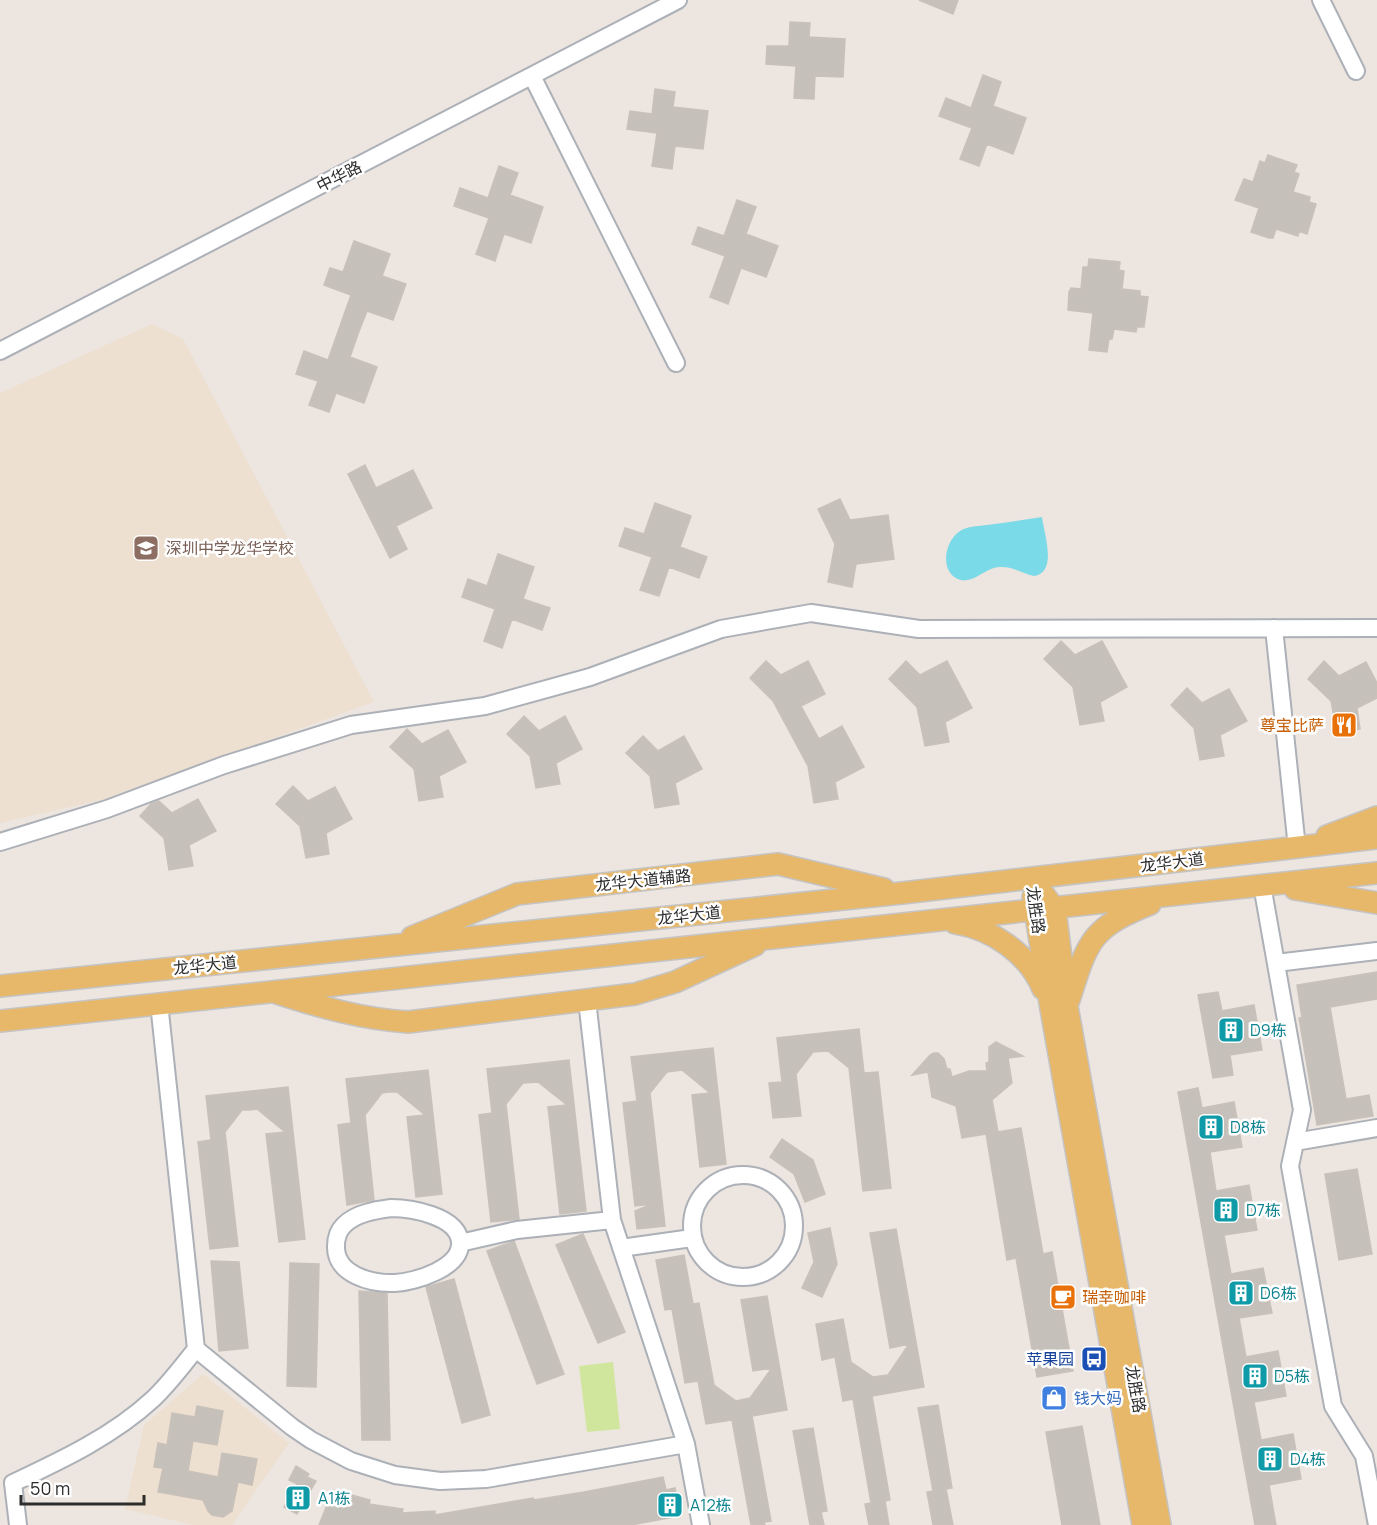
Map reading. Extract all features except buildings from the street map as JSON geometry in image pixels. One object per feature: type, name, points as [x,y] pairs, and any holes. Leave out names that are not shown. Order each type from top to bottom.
[{"type":"main road","points":[[1297,848],[1377,818]]},
{"type":"main road","name":"龙华大道","points":[[0,986],[902,893],[1377,838]]},
{"type":"main road","name":"龙华大道辅路","points":[[390,946],[517,894],[778,864],[902,893]]},
{"type":"main road","name":"龙华大道","points":[[0,1021],[1377,873]]},
{"type":"main road","name":"龙胜路","points":[[1031,879],[1045,909],[1143,1525]]},
{"type":"main road","points":[[1263,885],[1377,903]]},
{"type":"main road","points":[[936,920],[967,925],[988,933],[1020,954],[1059,1007],[1095,935],[1129,913],[1170,896]]},
{"type":"main road","points":[[270,991],[321,1007],[370,1018],[408,1022],[653,990],[771,937]]},
{"type":"main road","name":"龙胜路","points":[[1059,1007],[1160,1525]]},
{"type":"street","name":"中华路","points":[[0,351],[678,0]]},
{"type":"street","points":[[1321,0],[1356,71]]},
{"type":"street","points":[[532,76],[676,363]]},
{"type":"street","points":[[0,842],[107,809],[224,765],[351,725],[485,706],[590,677],[721,629],[811,613],[919,629],[1377,628]]},
{"type":"street","points":[[1274,628],[1297,848]]},
{"type":"street","points":[[1263,885],[1302,1110],[1290,1166],[1333,1406],[1364,1456],[1377,1525]]},
{"type":"street","points":[[1276,963],[1377,951]]},
{"type":"street","points":[[587,1000],[612,1220],[686,1444],[701,1525]]},
{"type":"street","points":[[159,1003],[196,1349],[310,1440],[351,1461],[395,1475],[440,1480],[486,1479],[686,1444]]},
{"type":"street","points":[[1295,1142],[1377,1128]]},
{"type":"street","points":[[752,1175],[771,1183],[785,1197],[794,1215],[794,1236],[787,1254],[773,1269],[754,1277],[734,1278],[715,1270],[700,1256],[692,1238],[692,1217],[699,1198],[713,1184],[731,1176],[752,1175]]},
{"type":"street","points":[[391,1208],[417,1210],[441,1219],[452,1226],[458,1234],[460,1243],[453,1259],[443,1267],[420,1279],[395,1283],[369,1280],[346,1270],[339,1260],[336,1248],[338,1236],[344,1225],[366,1213],[391,1208]]},
{"type":"street","points":[[460,1243],[517,1230],[612,1220]]},
{"type":"street","points":[[621,1248],[692,1238]]},
{"type":"street","points":[[18,1525],[13,1483],[85,1448],[132,1416],[154,1398],[196,1349]]},
{"type":"shaded area","name":"深圳中学龙华学校","points":[[152,324],[183,339],[374,702],[101,800],[0,823],[0,393]]},
{"type":"shaded area","points":[[203,1374],[289,1443],[232,1525],[194,1525],[125,1509],[144,1425]]},
{"type":"green space","points":[[613,1362],[620,1429],[587,1432],[579,1366]]},
{"type":"water","points":[[1042,517],[1048,560],[1041,573],[1034,576],[999,567],[970,579],[961,580],[953,576],[949,570],[946,563],[948,547],[957,533],[964,529]]},
{"type":"place","name":"深圳中学龙华学校","points":[[146,548]]},
{"type":"place","name":"尊宝比萨","points":[[1344,725]]},
{"type":"place","name":"D9栋","points":[[1231,1030]]},
{"type":"place","name":"D8栋","points":[[1211,1127]]},
{"type":"place","name":"D7栋","points":[[1226,1210]]},
{"type":"place","name":"D6栋","points":[[1241,1293]]},
{"type":"place","name":"瑞幸咖啡","points":[[1063,1297]]},
{"type":"place","name":"苹果园","points":[[1094,1359]]},
{"type":"place","name":"D5栋","points":[[1255,1376]]},
{"type":"place","name":"钱大妈","points":[[1054,1398]]},
{"type":"place","name":"D4栋","points":[[1270,1459]]},
{"type":"place","name":"A1栋","points":[[298,1498]]},
{"type":"place","name":"A12栋","points":[[670,1505]]}]
